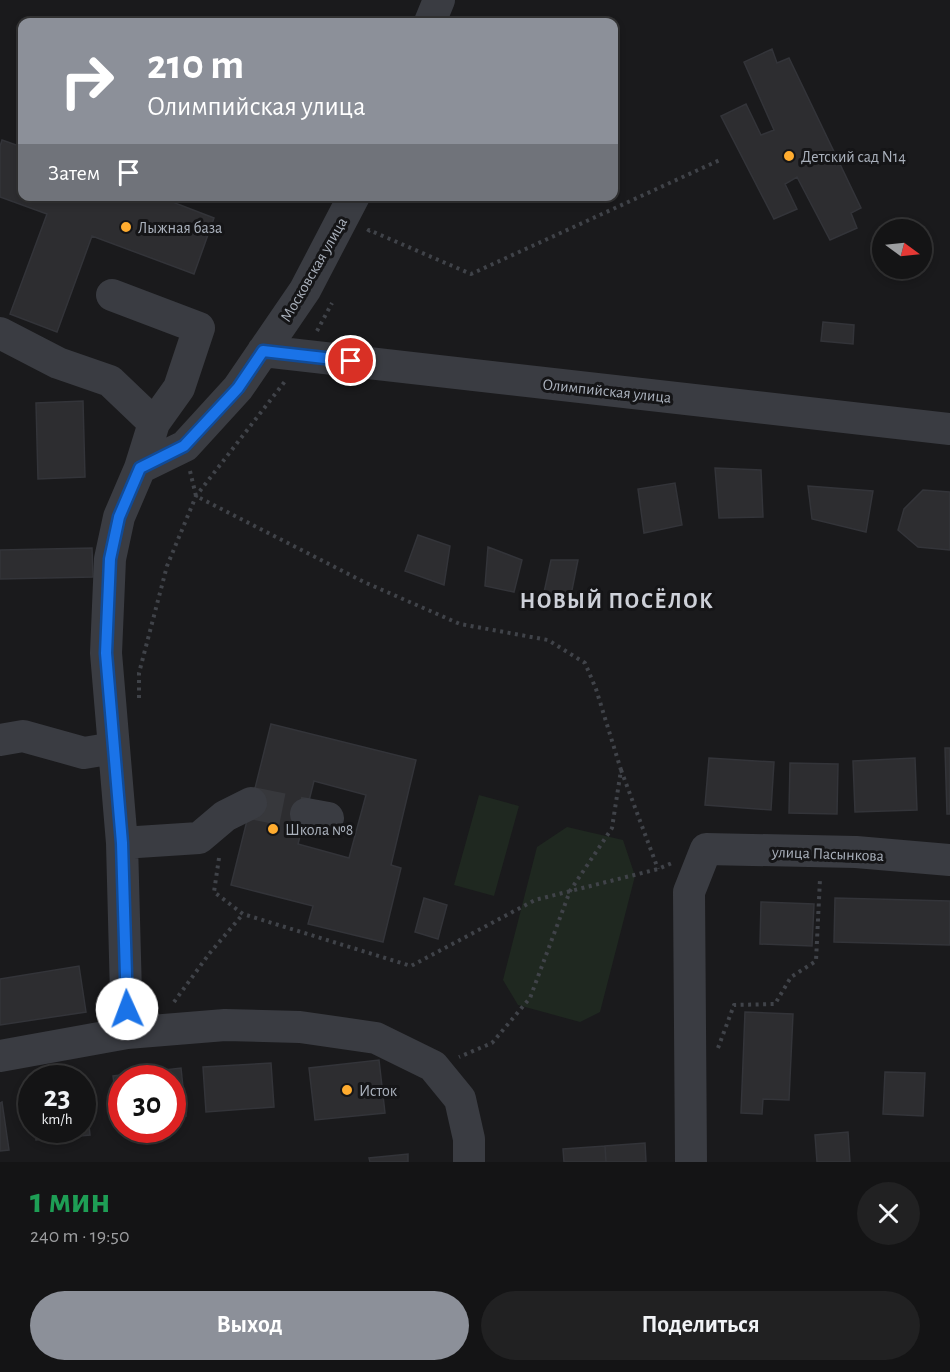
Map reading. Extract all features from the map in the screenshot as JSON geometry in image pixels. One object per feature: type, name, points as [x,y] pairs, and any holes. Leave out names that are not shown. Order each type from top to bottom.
[{"type":"street","points":[[432,18],[440,0]]},
{"type":"street","name":"Московская улица","points":[[140,468],[184,446],[238,388],[305,290],[351,201]]},
{"type":"street","points":[[112,295],[199,328],[179,388],[154,423],[140,468],[119,517],[110,559],[106,653],[122,843],[127,1033]]},
{"type":"street","points":[[0,333],[58,363],[110,381],[154,423]]},
{"type":"street","name":"Олимпийская улица","points":[[263,351],[950,429]]},
{"type":"street","points":[[0,740],[23,736],[84,753],[114,748]]},
{"type":"street","points":[[122,843],[199,838],[238,810]]},
{"type":"street","points":[[691,1162],[689,892],[706,849]]},
{"type":"street","name":"улица Пасынкова","points":[[706,849],[856,852],[950,860]]},
{"type":"street","points":[[0,1056],[127,1033],[225,1025],[300,1028],[376,1038],[433,1066],[460,1099],[469,1140],[469,1162]]},
{"type":"path","points":[[364,241],[369,230],[471,274],[722,159]]},
{"type":"path","points":[[140,706],[139,673],[166,566],[196,496],[304,355],[337,293]]},
{"type":"path","points":[[184,446],[196,496],[364,582],[460,624],[548,640],[585,663],[596,689],[621,770],[658,869]]},
{"type":"path","points":[[433,1066],[492,1043],[530,998],[570,891],[612,828],[621,770]]},
{"type":"path","points":[[238,810],[214,892],[243,914],[411,966],[535,900],[658,869],[706,849]]},
{"type":"path","points":[[714,1058],[734,1005],[775,1004],[791,977],[816,961],[820,879],[856,852]]},
{"type":"path","points":[[184,988],[243,914]]},
{"type":"shaded area","points":[[479,795],[519,806],[494,896],[454,885]]},
{"type":"shaded area","points":[[567,827],[623,840],[635,876],[600,1012],[580,1022],[518,1005],[503,980],[537,847]]},
{"type":"building","name":"Детский сад N14","points":[[772,49],[777,63],[789,58],[861,208],[851,213],[857,228],[830,240],[797,177],[785,184],[797,209],[774,219],[721,116],[746,104],[761,135],[774,130],[744,62]]},
{"type":"building","name":"Лыжная база","points":[[2,140],[18,146],[18,201],[170,201],[214,218],[194,274],[92,236],[57,332],[10,314],[47,214],[0,197]]},
{"type":"building","points":[[823,322],[854,325],[853,344],[821,341]]},
{"type":"building","points":[[83,401],[85,477],[38,479],[36,403]]},
{"type":"building","points":[[715,468],[761,470],[763,517],[719,518]]},
{"type":"building","points":[[675,483],[682,525],[644,533],[638,489]]},
{"type":"building","points":[[808,486],[873,491],[866,532],[812,519]]},
{"type":"building","points":[[923,490],[950,492],[950,550],[918,547],[898,530],[904,509]]},
{"type":"building","points":[[418,535],[450,546],[444,585],[405,571]]},
{"type":"building","points":[[488,547],[522,560],[514,592],[485,586]]},
{"type":"building","points":[[92,548],[93,577],[0,579],[0,550]]},
{"type":"building","points":[[551,560],[578,560],[569,605],[543,597]]},
{"type":"building","name":"Школа №8","points":[[271,724],[416,760],[391,865],[401,868],[383,942],[308,924],[313,906],[231,885]],"holes":[[[314,781],[366,795],[349,858],[298,844]]]},
{"type":"building","points":[[945,748],[950,748],[950,814],[947,814]]},
{"type":"building","points":[[709,758],[774,762],[771,810],[705,805]]},
{"type":"building","points":[[915,758],[917,810],[855,812],[853,761]]},
{"type":"building","points":[[790,763],[838,764],[837,814],[789,813]]},
{"type":"building","points":[[424,898],[447,905],[438,939],[415,932]]},
{"type":"building","points":[[835,898],[950,901],[950,945],[834,942]]},
{"type":"building","points":[[761,902],[814,904],[812,946],[760,944]]},
{"type":"building","points":[[79,966],[86,1012],[0,1025],[0,979]]},
{"type":"building","points":[[745,1012],[793,1014],[789,1100],[763,1099],[762,1114],[741,1113]]},
{"type":"building","name":"Исток","points":[[379,1060],[385,1113],[315,1120],[309,1068]]},
{"type":"building","points":[[271,1063],[274,1107],[206,1112],[203,1067]]},
{"type":"building","points":[[885,1072],[925,1073],[923,1116],[883,1114]]},
{"type":"building","points":[[2,1102],[9,1150],[0,1151],[0,1103]]},
{"type":"building","points":[[848,1132],[850,1162],[817,1162],[815,1135]]},
{"type":"building","points":[[645,1143],[646,1162],[606,1162],[605,1146]]},
{"type":"building","points":[[605,1146],[606,1162],[564,1162],[563,1149]]},
{"type":"building","points":[[408,1154],[408,1162],[370,1162],[369,1158]]},
{"type":"tunnel","points":[[251,803],[306,814]]},
{"type":"place","name":"Детский сад N14","points":[[789,156]]},
{"type":"place","name":"Лыжная база","points":[[126,227]]},
{"type":"place","name":"Школа №8","points":[[273,829]]},
{"type":"place","name":"Исток","points":[[347,1090]]},
{"type":"district","name":"НОВЫЙ ПОСЁЛОК","points":[[617,600]]},
{"type":"route","points":[[127,1009],[122,843],[106,653],[110,559],[119,517],[140,468],[184,446],[238,388],[263,351],[351,361]]}]
